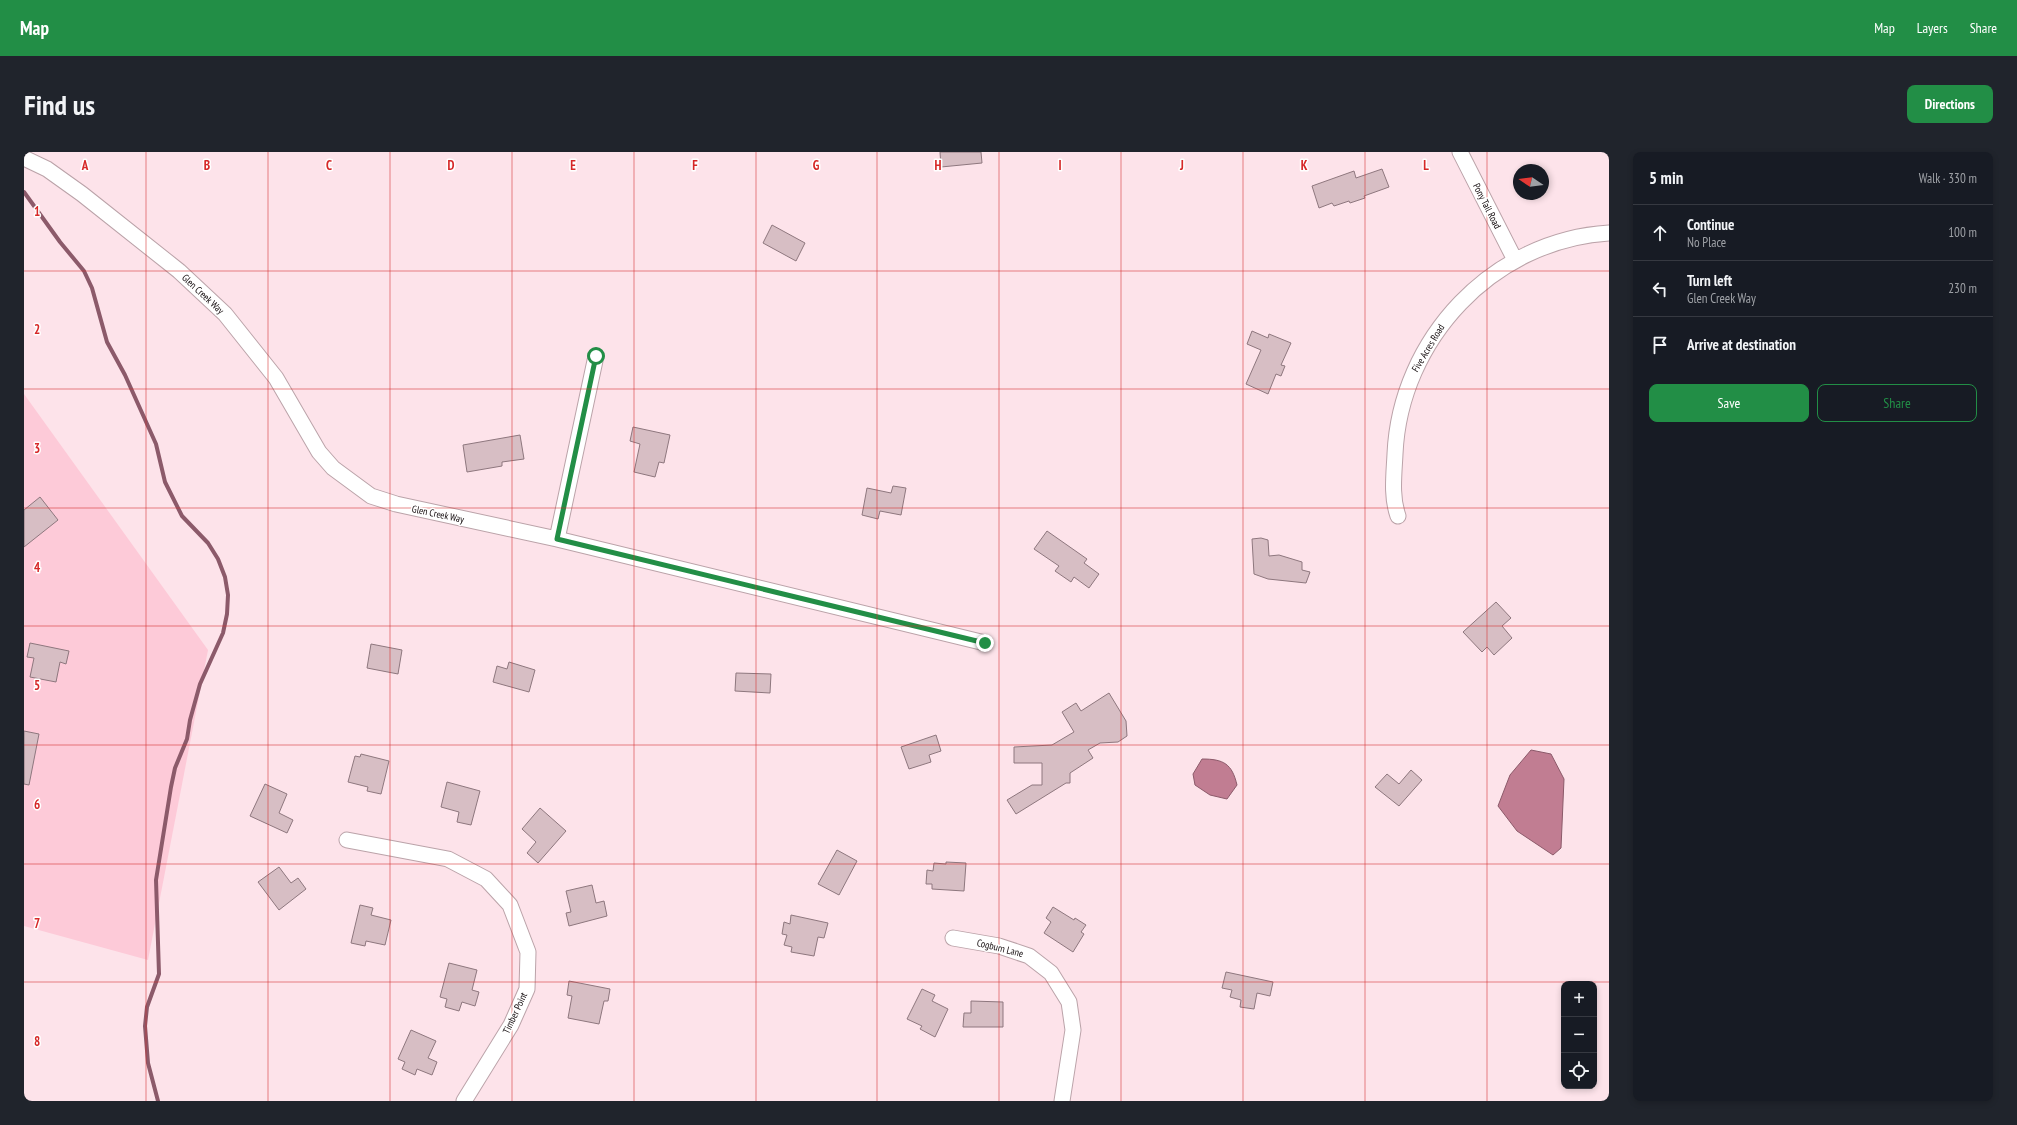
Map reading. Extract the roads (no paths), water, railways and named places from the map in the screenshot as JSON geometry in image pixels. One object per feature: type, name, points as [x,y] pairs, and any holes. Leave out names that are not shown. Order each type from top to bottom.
[{"type":"street","name":"Pony Tail Road","points":[[1460,152],[1515,260]]},
{"type":"street","name":"Glen Creek Way","points":[[24,158],[47,169],[82,194],[179,271],[225,314],[276,378],[319,452],[333,468],[371,496],[396,504],[557,539],[985,643]]},
{"type":"street","name":"Five Acres Road","points":[[1398,516],[1393,495],[1395,440],[1403,400],[1415,367],[1435,332],[1458,304],[1484,280],[1515,260],[1554,243],[1609,233]]},
{"type":"street","points":[[557,539],[596,356]]},
{"type":"street","name":"Timber Point","points":[[347,840],[448,859],[486,879],[510,905],[528,952],[527,989],[511,1025],[464,1101]]},
{"type":"street","name":"Cogburn Lane","points":[[953,938],[999,946],[1029,956],[1051,973],[1069,1002],[1073,1030],[1062,1101]]},
{"type":"waterway","points":[[24,192],[60,242],[84,271],[92,288],[107,342],[125,375],[156,444],[165,482],[182,516],[208,543],[218,559],[225,577],[228,595],[227,614],[223,633],[200,684],[190,720],[187,739],[175,768],[156,880],[159,974],[147,1007],[145,1026],[148,1063],[158,1101]]}]
